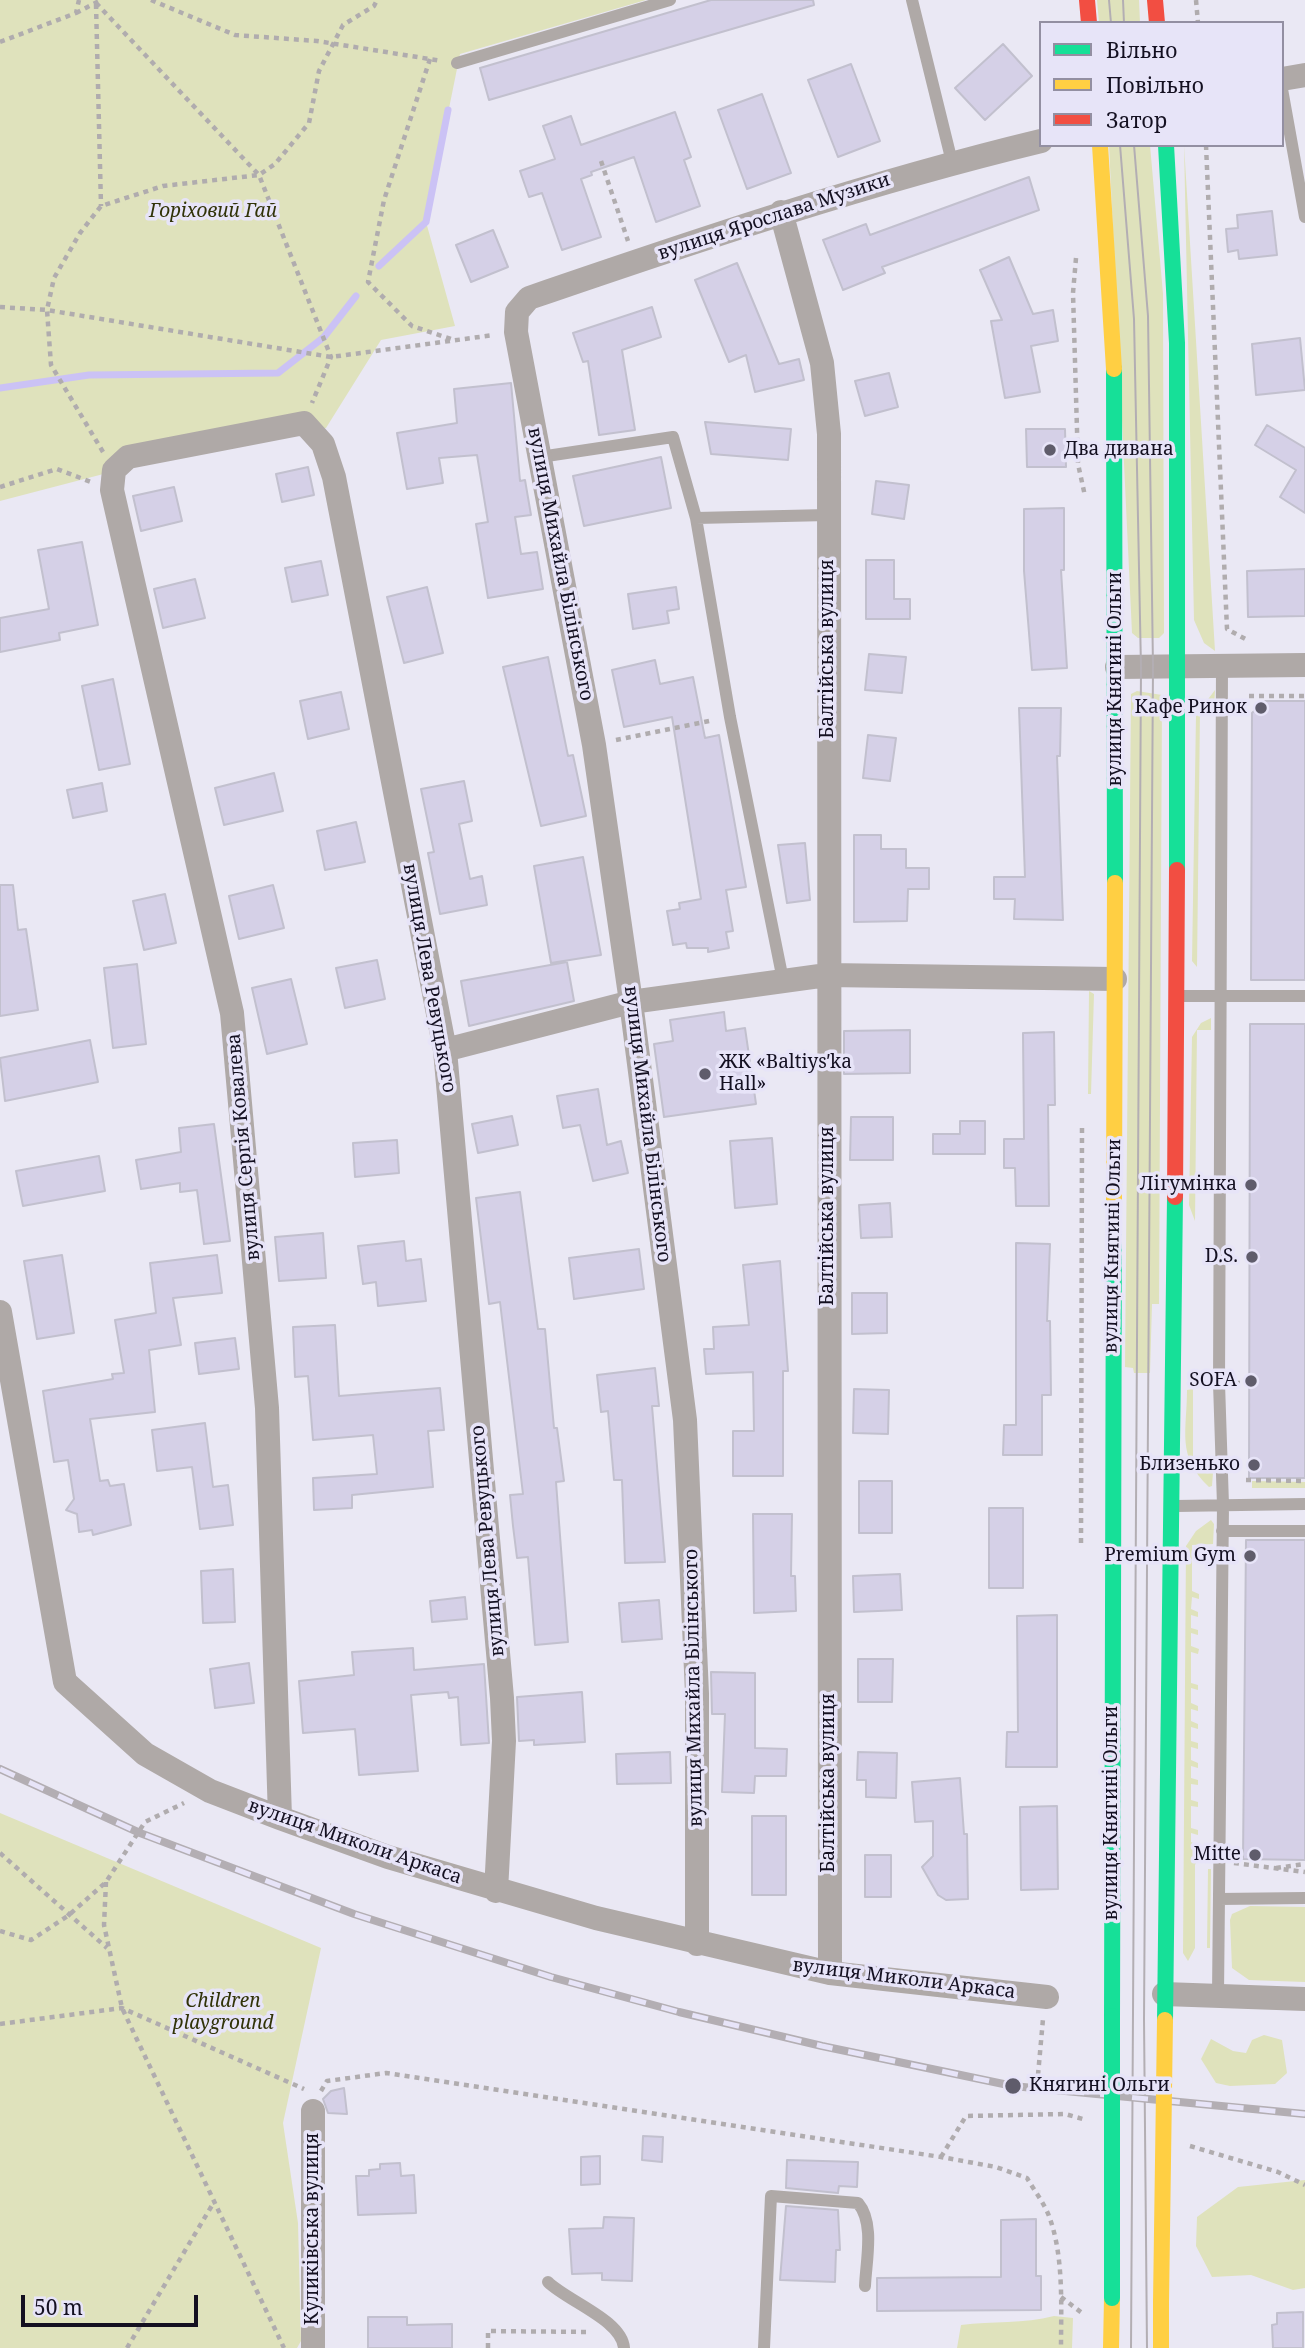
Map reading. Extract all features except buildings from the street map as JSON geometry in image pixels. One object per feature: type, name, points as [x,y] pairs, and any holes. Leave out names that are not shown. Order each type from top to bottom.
[{"type":"main road","points":[[1087,0],[1089,21]]},
{"type":"main road","points":[[1155,0],[1157,21]]},
{"type":"main road","name":"вулиця Княгині Ольги","points":[[1100,147],[1114,339],[1116,667],[1111,1362],[1111,2348]]},
{"type":"main road","points":[[1161,2348],[1175,1282],[1178,666],[1177,343],[1166,147]]},
{"type":"street","points":[[1284,79],[1305,75]]},
{"type":"street","name":"вулиця Ярослава Музики","points":[[516,322],[529,298],[781,212],[952,162],[1039,141]]},
{"type":"street","name":"Балтійська вулиця","points":[[781,212],[821,363],[829,435],[827,975],[830,1973]]},
{"type":"street","name":"вулиця Михайла Білінського","points":[[516,322],[594,745],[631,1002],[685,1420],[697,1694],[698,1944]]},
{"type":"street","points":[[113,480],[128,457],[304,423]]},
{"type":"street","name":"вулиця Лева Ревуцького","points":[[304,423],[323,443],[334,477],[445,1050],[502,1698],[504,1741],[496,1891]]},
{"type":"street","name":"вулиця Сергія Ковалева","points":[[113,480],[232,1013],[267,1408],[280,1818]]},
{"type":"street","points":[[1116,667],[1305,666]]},
{"type":"street","points":[[445,1050],[631,1002],[827,975],[1115,979]]},
{"type":"street","name":"вулиця Миколи Аркаса","points":[[0,1312],[65,1682],[145,1754],[211,1791],[280,1818],[388,1857],[496,1891],[698,1944],[830,1973],[1047,1997]]},
{"type":"street","points":[[1164,1994],[1305,1999]]},
{"type":"street","name":"Куликівська вулиця","points":[[313,2348],[315,2103]]},
{"type":"lane","points":[[457,63],[670,0]]},
{"type":"lane","points":[[912,0],[952,162]]},
{"type":"lane","points":[[1284,100],[1305,217]]},
{"type":"lane","points":[[540,457],[673,437],[696,518],[730,717],[783,981]]},
{"type":"lane","points":[[696,518],[828,515]]},
{"type":"lane","points":[[1218,1994],[1223,1531],[1219,1382],[1222,666]]},
{"type":"lane","points":[[1175,996],[1305,996]]},
{"type":"lane","points":[[1170,1506],[1305,1504]]},
{"type":"lane","points":[[1223,1531],[1305,1531]]},
{"type":"lane","points":[[1219,1899],[1305,1898]]},
{"type":"lane","points":[[764,2348],[766,2244],[771,2196],[858,2203],[865,2211],[868,2222],[864,2286]]},
{"type":"lane","points":[[548,2282],[561,2295],[615,2327],[624,2348]]},
{"type":"path","points":[[76,13],[79,0]]},
{"type":"path","points":[[151,0],[235,35],[334,43],[457,63]]},
{"type":"path","points":[[113,480],[51,365],[47,310],[54,278],[80,233],[101,206],[163,187],[259,175],[275,164],[309,123],[319,71],[343,25],[374,6],[377,0]]},
{"type":"path","points":[[1196,0],[1198,21]]},
{"type":"path","points":[[0,42],[76,13],[99,1]]},
{"type":"path","points":[[99,1],[259,175],[318,323],[328,355],[304,423]]},
{"type":"path","points":[[99,1],[101,206]]},
{"type":"path","points":[[430,59],[384,200],[368,282],[412,326],[454,340]]},
{"type":"path","points":[[1206,147],[1227,629],[1252,643]]},
{"type":"path","points":[[601,161],[635,262]]},
{"type":"path","points":[[1077,253],[1073,293],[1078,464],[1086,505]]},
{"type":"path","points":[[0,307],[47,310],[328,355],[454,340],[516,322]]},
{"type":"path","points":[[0,487],[57,469],[113,480]]},
{"type":"path","points":[[1249,696],[1305,696]]},
{"type":"path","points":[[594,745],[730,717]]},
{"type":"path","points":[[1080,1496],[1082,1112]]},
{"type":"path","points":[[1246,1480],[1305,1481]]},
{"type":"path","points":[[0,1931],[31,1940],[69,1915],[106,1882],[145,1822],[211,1791]]},
{"type":"path","points":[[0,1853],[107,1948]]},
{"type":"path","points":[[1239,1863],[1286,1872],[1305,1872]]},
{"type":"path","points":[[1276,1868],[1305,1864]]},
{"type":"path","points":[[106,1882],[104,1925],[122,2008],[284,2348]]},
{"type":"path","points":[[0,2024],[122,2008],[315,2103],[327,2081],[386,2073],[996,2167],[1027,2178],[1048,2216],[1061,2296],[1061,2348]]},
{"type":"path","points":[[1038,2075],[1041,2029]]},
{"type":"path","points":[[127,2348],[214,2201]]},
{"type":"path","points":[[1061,2296],[1093,2322]]},
{"type":"path","points":[[488,2348],[488,2332],[618,2332]]},
{"type":"green space","name":"Горіховий Гай","points":[[0,0],[646,0],[460,54],[426,222],[455,326],[381,340],[326,428],[157,460],[0,501]]},
{"type":"green space","points":[[1097,0],[1139,0],[1140,21],[1099,21]]},
{"type":"green space","points":[[1109,147],[1150,147],[1163,294],[1164,633],[1159,638],[1138,638],[1132,633]]},
{"type":"green space","points":[[1184,147],[1215,651],[1204,643],[1194,620]]},
{"type":"green space","points":[[1215,690],[1214,709],[1200,710],[1197,967],[1192,961],[1196,715]]},
{"type":"green space","points":[[1137,691],[1162,695],[1159,1304],[1152,1304],[1150,1373],[1134,1373],[1133,1368],[1125,1367],[1131,694]]},
{"type":"green space","points":[[1089,991],[1094,994],[1091,1094],[1088,1094]]},
{"type":"green space","points":[[1211,1018],[1211,1030],[1197,1030],[1195,1221],[1189,1205],[1192,1037],[1201,1023]]},
{"type":"green space","points":[[1193,1389],[1193,1458],[1214,1459],[1212,1486],[1209,1487],[1192,1465],[1186,1442],[1187,1390]]},
{"type":"green space","points":[[1252,1481],[1305,1482],[1305,1488],[1252,1488]]},
{"type":"green space","points":[[1211,1520],[1214,1524],[1213,1544],[1192,1545],[1192,1591],[1199,1594],[1199,1599],[1192,1597],[1191,1609],[1198,1612],[1198,1617],[1191,1615],[1191,1628],[1198,1630],[1198,1635],[1191,1633],[1191,1646],[1199,1649],[1198,1654],[1191,1652],[1191,1683],[1198,1685],[1198,1690],[1191,1688],[1191,1703],[1198,1706],[1198,1711],[1191,1709],[1191,1721],[1198,1724],[1198,1729],[1191,1727],[1191,1741],[1198,1743],[1198,1749],[1191,1747],[1191,1760],[1198,1763],[1198,1768],[1191,1766],[1191,1778],[1198,1780],[1198,1785],[1191,1784],[1191,1800],[1198,1802],[1198,1807],[1191,1806],[1191,1828],[1198,1830],[1198,1835],[1191,1833],[1191,1842],[1210,1851],[1200,1855],[1195,1865],[1195,1948],[1188,1961],[1183,1953],[1186,1546],[1196,1531]]},
{"type":"green space","name":"Children playground","points":[[0,1813],[321,1948],[283,2123],[298,2223],[301,2341],[297,2348],[0,2348]]},
{"type":"green space","points":[[1208,1869],[1211,1869],[1210,1948],[1207,1948]]},
{"type":"green space","points":[[1250,1906],[1305,1907],[1305,1982],[1249,1980],[1232,1968],[1230,1920],[1232,1914]]},
{"type":"green space","points":[[1264,2035],[1282,2040],[1287,2073],[1275,2084],[1230,2086],[1216,2083],[1201,2059],[1211,2039],[1233,2051],[1246,2053],[1252,2040]]},
{"type":"green space","points":[[1305,2180],[1305,2288],[1293,2290],[1251,2275],[1212,2277],[1196,2246],[1197,2217],[1238,2187]]},
{"type":"green space","points":[[1054,2316],[1073,2318],[1072,2348],[957,2348],[961,2325]]},
{"type":"waterway","points":[[379,266],[426,222],[448,110]]},
{"type":"waterway","points":[[0,388],[89,375],[278,373],[324,337],[356,296]]},
{"type":"tram line","points":[[1109,0],[1111,21]]},
{"type":"tram line","points":[[1123,0],[1124,21]]},
{"type":"tram line","points":[[1120,147],[1134,319],[1141,668],[1131,2348]]},
{"type":"tram line","points":[[1134,147],[1148,316],[1153,667],[1144,2019],[1147,2348]]},
{"type":"railway","points":[[0,1769],[140,1833],[354,1914],[551,1977],[679,2012],[822,2046],[1013,2086],[1305,2114]]},
{"type":"traffic: fast","points":[[1166,147],[1177,343],[1177,870]]},
{"type":"traffic: fast","points":[[1114,369],[1115,883]]},
{"type":"traffic: fast","points":[[1165,2020],[1175,1197]]},
{"type":"traffic: fast","points":[[1112,2016],[1114,1199]]},
{"type":"traffic: fast","points":[[1112,2016],[1112,2298]]},
{"type":"traffic: slow","points":[[1100,147],[1114,369]]},
{"type":"traffic: slow","points":[[1114,1199],[1115,883]]},
{"type":"traffic: slow","points":[[1161,2302],[1165,2020]]},
{"type":"traffic: slow","points":[[1111,2348],[1112,2298]]},
{"type":"traffic: slow","points":[[1161,2302],[1161,2348]]},
{"type":"traffic: jam","points":[[1087,0],[1089,21]]},
{"type":"traffic: jam","points":[[1155,0],[1157,21]]},
{"type":"traffic: jam","points":[[1175,1197],[1177,870]]},
{"type":"place","name":"Два дивана","points":[[1050,450]]},
{"type":"place","name":"Кафе Ринок","points":[[1261,708]]},
{"type":"place","name":"ЖК «Baltiysʹka Hall»","points":[[705,1074]]},
{"type":"place","name":"Лігумінка","points":[[1251,1185]]},
{"type":"place","name":"D.S.","points":[[1252,1257]]},
{"type":"place","name":"SOFA","points":[[1251,1381]]},
{"type":"place","name":"Близенько","points":[[1254,1465]]},
{"type":"place","name":"Premium Gym","points":[[1250,1556]]},
{"type":"place","name":"Mitte","points":[[1255,1855]]},
{"type":"place","name":"Княгині Ольги","points":[[1013,2086]]}]
